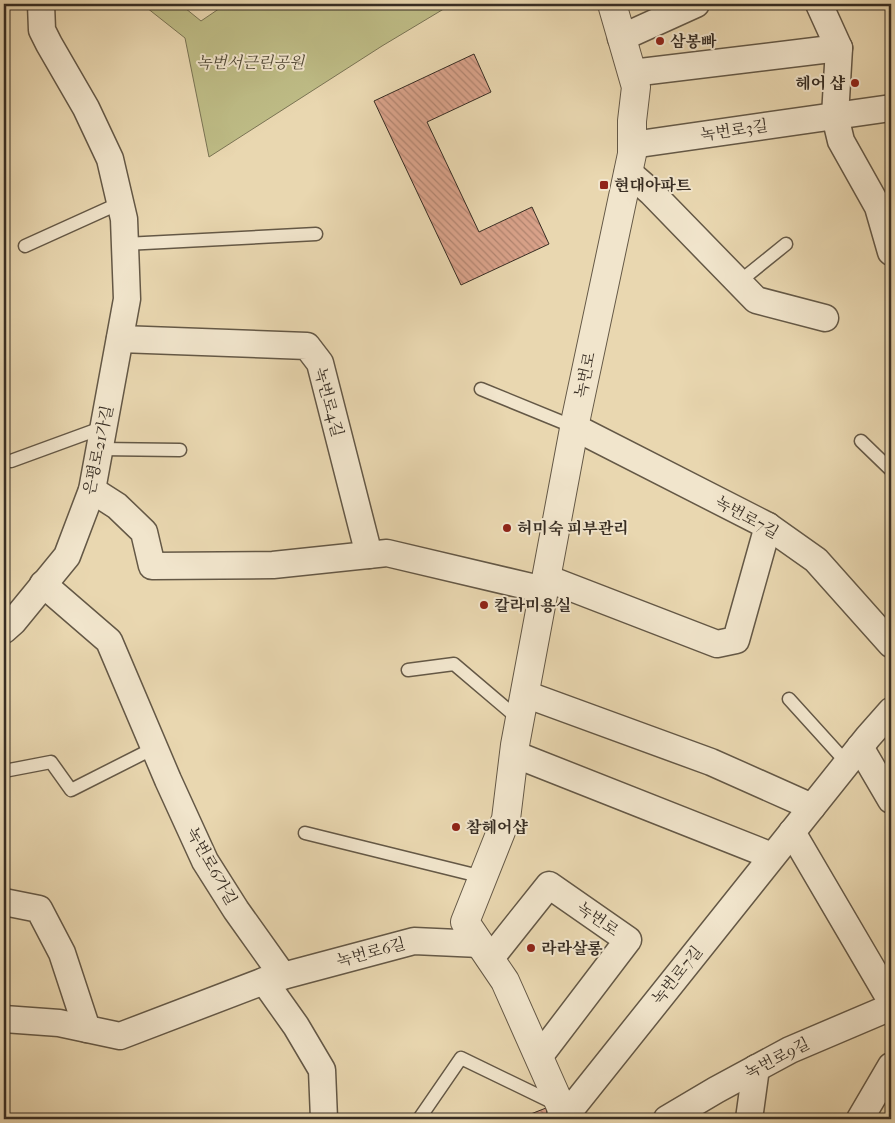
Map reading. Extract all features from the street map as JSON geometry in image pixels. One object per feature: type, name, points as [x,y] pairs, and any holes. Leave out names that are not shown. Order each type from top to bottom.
[{"type":"street","name":"은평로21가길","points":[[4,630],[13,622],[68,556],[92,490],[127,299],[124,219],[110,159],[86,108],[48,44],[42,30],[41,4]]},
{"type":"street","name":"녹번로","points":[[562,1115],[539,1057],[505,981],[465,922],[506,819],[522,707],[574,427],[632,154],[632,120],[636,87],[612,4]]},
{"type":"street","points":[[622,38],[696,4]]},
{"type":"street","points":[[819,4],[839,48],[835,116],[840,141],[878,207],[891,252]]},
{"type":"street","points":[[632,72],[839,48]]},
{"type":"street","name":"녹번로3길","points":[[632,144],[891,108]]},
{"type":"street","points":[[628,172],[651,192],[756,300],[825,318]]},
{"type":"street","name":"녹번로4길","points":[[120,340],[307,346],[320,363],[369,555]]},
{"type":"street","name":"녹번로7길","points":[[574,427],[768,526],[816,560],[891,644]]},
{"type":"street","points":[[92,490],[117,506],[144,532],[152,566],[273,565],[387,554],[545,584],[717,644],[736,640],[768,526]]},
{"type":"street","name":"녹번로6가길","points":[[43,584],[109,640],[154,748],[205,861],[236,910],[273,978]]},
{"type":"street","points":[[522,707],[711,762],[812,807]]},
{"type":"street","name":"녹번로7길","points":[[562,1115],[891,711]]},
{"type":"street","points":[[514,754],[772,856]]},
{"type":"street","points":[[854,755],[891,800]]},
{"type":"street","points":[[792,832],[891,1001]]},
{"type":"street","name":"녹번로","points":[[485,952],[549,885],[628,940],[539,1057]]},
{"type":"street","points":[[4,902],[39,909],[62,952],[86,1029]]},
{"type":"street","name":"녹번로6길","points":[[4,1018],[59,1023],[120,1036],[273,978],[414,940],[485,952]]},
{"type":"street","points":[[273,978],[296,1026],[322,1070],[324,1119]]},
{"type":"street","name":"녹번로9길","points":[[667,1119],[790,1050],[891,1007]]},
{"type":"street","points":[[860,1119],[891,1066]]},
{"type":"street","points":[[749,1119],[756,1068]]},
{"type":"lane","points":[[24,246],[120,203]]},
{"type":"lane","points":[[125,244],[316,234]]},
{"type":"lane","points":[[739,282],[786,244]]},
{"type":"lane","points":[[481,390],[574,427]]},
{"type":"lane","points":[[11,461],[102,438],[180,450]]},
{"type":"lane","points":[[861,441],[891,470]]},
{"type":"lane","points":[[408,670],[454,664],[522,707]]},
{"type":"lane","points":[[789,699],[854,755]]},
{"type":"lane","points":[[4,771],[51,762],[71,790],[154,748]]},
{"type":"lane","points":[[305,833],[483,876]]},
{"type":"lane","points":[[419,1119],[460,1058],[562,1115]]},
{"type":"green space","name":"녹번서근린공원","points":[[142,4],[180,4],[201,21],[226,4],[452,4],[382,46],[209,157],[185,38]]},
{"type":"building","points":[[474,54],[491,92],[427,122],[479,232],[532,207],[549,244],[461,285],[374,101]]},
{"type":"building","points":[[546,1108],[548,1119],[518,1119]]},
{"type":"place","name":"삼봉빠","points":[[660,41]]},
{"type":"place","name":"헤어 샵","points":[[855,83]]},
{"type":"place","name":"현대아파트","points":[[604,185]]},
{"type":"place","name":"허미숙 피부관리","points":[[507,528]]},
{"type":"place","name":"칼라미용실","points":[[484,605]]},
{"type":"place","name":"참헤어샵","points":[[456,827]]},
{"type":"place","name":"라라살롱","points":[[531,948]]}]
